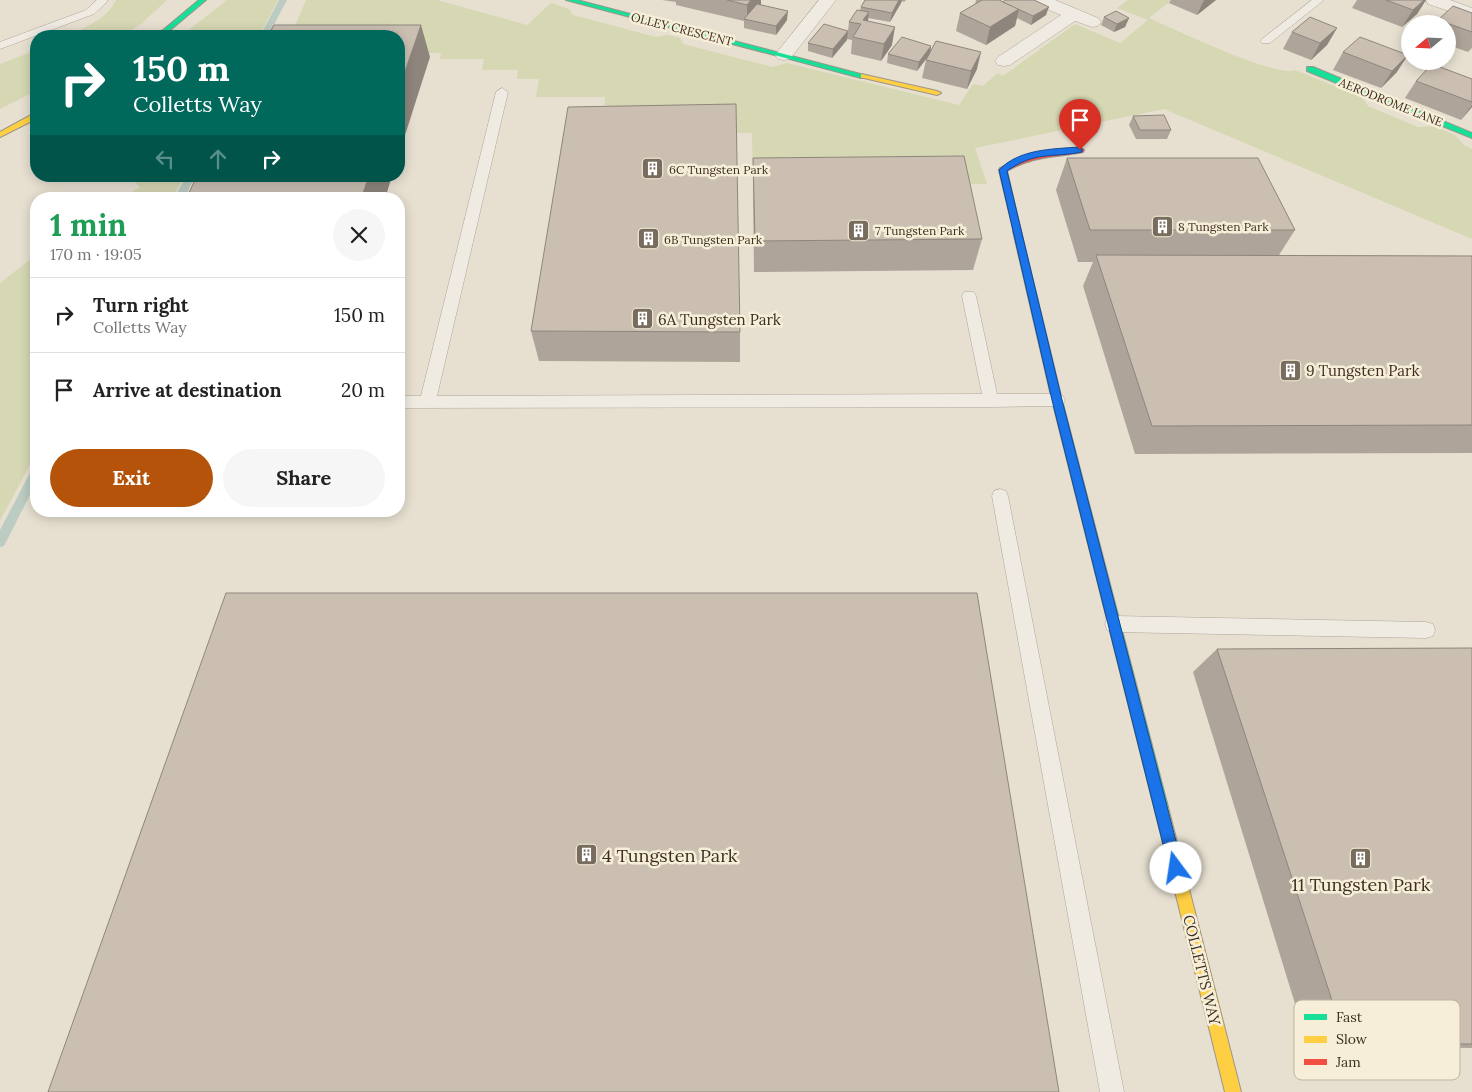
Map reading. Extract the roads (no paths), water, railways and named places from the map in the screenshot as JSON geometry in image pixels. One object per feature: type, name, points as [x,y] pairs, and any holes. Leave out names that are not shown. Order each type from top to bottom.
[{"type":"street","points":[[166,30],[203,0]]},
{"type":"street","points":[[784,55],[828,0]]},
{"type":"street","points":[[1042,0],[1092,22]]},
{"type":"street","points":[[1434,0],[1472,14]]},
{"type":"street","name":"OLLEY CRESCENT","points":[[578,1],[910,88],[938,93]]},
{"type":"street","points":[[1004,62],[1074,14]]},
{"type":"street","name":"AERODROME LANE","points":[[1310,69],[1472,136]]},
{"type":"street","points":[[0,135],[30,119]]},
{"type":"street","name":"COLLETTS WAY","points":[[1080,150],[1043,153],[1018,159],[1003,170],[1057,400],[1232,1092]]},
{"type":"lane","points":[[42,30],[90,12],[102,0]]},
{"type":"lane","points":[[1266,41],[1319,0]]},
{"type":"lane","points":[[0,46],[30,35]]},
{"type":"lane","points":[[427,403],[502,92]]},
{"type":"lane","points":[[969,296],[991,400]]},
{"type":"lane","points":[[405,402],[1057,400]]},
{"type":"lane","points":[[1000,496],[1112,1092]]},
{"type":"lane","points":[[1114,624],[1426,630]]},
{"type":"waterway","points":[[267,30],[283,0]]},
{"type":"waterway","points":[[183,192],[188,182]]},
{"type":"waterway","points":[[0,542],[30,484]]},
{"type":"place","name":"6C Tungsten Park","points":[[653,169]]},
{"type":"place","name":"8 Tungsten Park","points":[[1162,226]]},
{"type":"place","name":"7 Tungsten Park","points":[[859,230]]},
{"type":"place","name":"6B Tungsten Park","points":[[648,239]]},
{"type":"place","name":"6A Tungsten Park","points":[[642,319]]},
{"type":"place","name":"9 Tungsten Park","points":[[1290,370]]},
{"type":"place","name":"4 Tungsten Park","points":[[586,855]]},
{"type":"place","name":"11 Tungsten Park","points":[[1361,859]]}]
